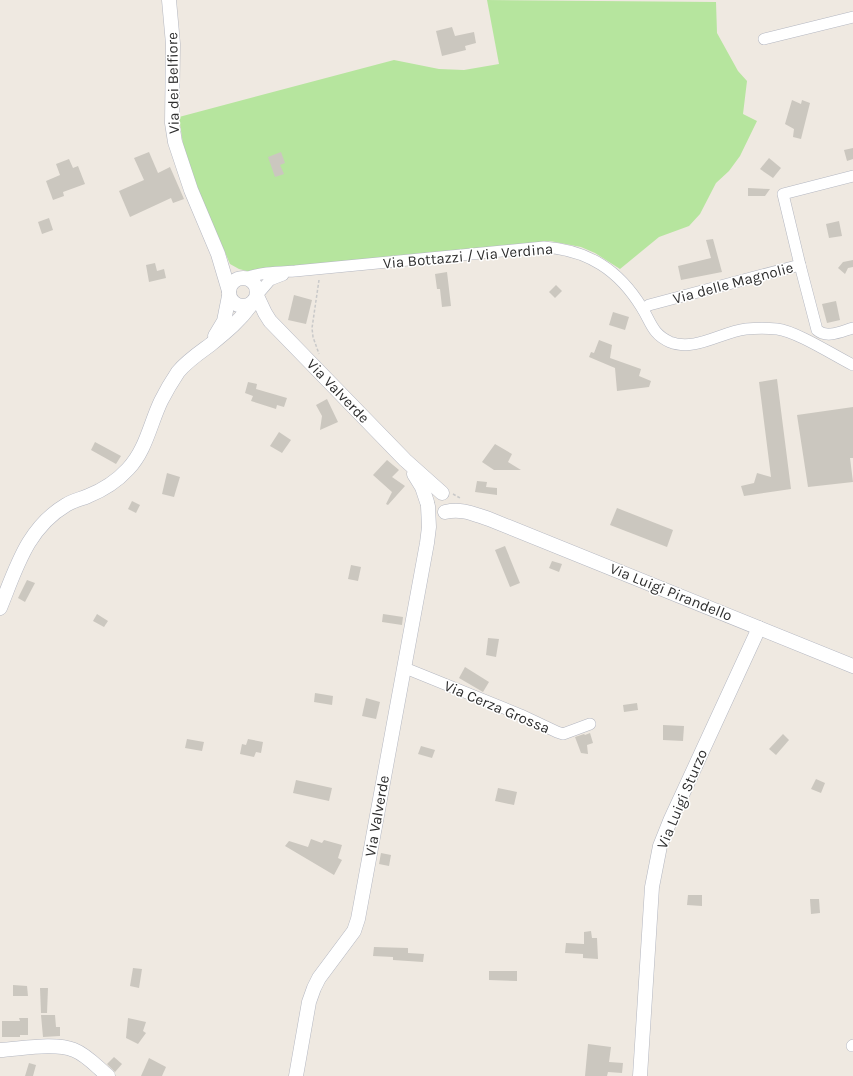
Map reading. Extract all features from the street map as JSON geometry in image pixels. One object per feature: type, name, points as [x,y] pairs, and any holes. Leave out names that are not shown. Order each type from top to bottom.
[{"type":"street","name":"Via dei Belfiore","points":[[169,0],[173,44],[172,123],[175,142],[189,184],[218,254]]},
{"type":"street","points":[[764,39],[853,18]]},
{"type":"street","name":"Via delle Magnolie","points":[[643,309],[649,305],[800,265],[783,194],[853,176]]},
{"type":"street","name":"Via Bottazzi / Via Verdina","points":[[295,271],[544,247],[558,248],[575,252],[590,258],[612,271],[631,292],[643,309],[657,334],[663,339],[672,343],[691,345],[746,329],[779,329],[800,337],[853,365]]},
{"type":"street","points":[[218,254],[227,266],[254,282],[258,290],[245,299]]},
{"type":"street","points":[[0,608],[31,536],[53,513],[67,504],[104,488],[129,468],[148,435],[161,402],[172,382],[188,361],[211,344],[246,313],[245,299],[218,254]]},
{"type":"street","points":[[800,265],[817,330],[822,334],[828,335],[853,328]]},
{"type":"street","points":[[245,299],[230,286],[234,281],[253,275],[271,272],[295,271]]},
{"type":"street","points":[[211,344],[224,321],[245,299],[270,280],[295,271]]},
{"type":"street","name":"Via Valverde","points":[[245,299],[265,313],[270,321],[405,460]]},
{"type":"street","points":[[405,460],[445,493],[489,518]]},
{"type":"street","points":[[405,460],[422,487],[427,504],[429,522],[427,543]]},
{"type":"street","points":[[427,504],[431,495],[445,493]]},
{"type":"street","points":[[427,543],[434,525],[449,505],[445,493]]},
{"type":"street","points":[[427,504],[433,513],[460,510],[489,518]]},
{"type":"street","name":"Via Luigi Pirandello","points":[[489,518],[853,666]]},
{"type":"street","name":"Via Valverde","points":[[296,1076],[309,1002],[314,988],[319,978],[354,931],[358,919],[427,543]]},
{"type":"street","name":"Via Luigi Sturzo","points":[[640,1076],[652,886],[660,846],[670,821],[759,628]]},
{"type":"street","name":"Via Cerza Grossa","points":[[405,668],[521,715],[563,734],[590,724]]},
{"type":"street","points":[[0,1050],[53,1046],[66,1047],[85,1056],[108,1076]]},
{"type":"path","points":[[320,273],[312,328],[313,337],[321,359]]},
{"type":"path","points":[[445,493],[463,500]]},
{"type":"green space","points":[[487,0],[716,2],[717,33],[738,71],[747,81],[743,114],[757,121],[740,156],[729,171],[716,183],[700,214],[689,226],[659,237],[620,269],[595,253],[581,247],[550,241],[251,272],[239,269],[230,264],[193,178],[184,151],[179,117],[394,60],[439,69],[464,70],[499,64]]},
{"type":"building","points":[[452,27],[455,36],[474,32],[476,43],[465,46],[466,50],[442,56],[436,31]]},
{"type":"building","points":[[792,100],[801,104],[802,100],[810,103],[801,139],[793,137],[794,129],[785,124]]},
{"type":"building","points":[[853,148],[853,159],[847,161],[844,150]]},
{"type":"building","points":[[149,152],[158,173],[170,167],[184,199],[173,203],[171,198],[130,217],[119,191],[144,180],[134,158]]},
{"type":"building","points":[[281,152],[285,163],[280,165],[284,174],[275,177],[268,157]]},
{"type":"building","points":[[769,158],[781,168],[773,178],[760,169]]},
{"type":"building","points":[[69,159],[73,168],[78,166],[85,184],[63,192],[64,196],[53,200],[46,181],[60,175],[56,164]]},
{"type":"building","points":[[748,188],[770,189],[765,196],[748,196]]},
{"type":"building","points":[[49,218],[53,230],[42,234],[38,222]]},
{"type":"building","points":[[839,221],[842,236],[829,238],[826,224]]},
{"type":"building","points":[[713,239],[722,272],[681,280],[678,266],[711,258],[706,240]]},
{"type":"building","points":[[853,260],[853,267],[848,268],[845,274],[838,268],[843,262]]},
{"type":"building","points":[[155,263],[157,271],[164,269],[166,278],[149,282],[146,265]]},
{"type":"building","points":[[447,272],[451,306],[442,307],[440,289],[437,289],[435,274]]},
{"type":"building","points":[[556,285],[562,291],[555,298],[549,292]]},
{"type":"building","points":[[294,295],[312,300],[306,324],[288,320]]},
{"type":"building","points":[[836,301],[840,320],[827,323],[822,304]]},
{"type":"building","points":[[613,312],[629,317],[625,330],[609,325]]},
{"type":"building","points":[[599,340],[612,345],[610,358],[641,369],[639,376],[651,381],[649,387],[617,391],[615,368],[589,357],[591,352],[594,353]]},
{"type":"building","points":[[777,379],[791,489],[744,496],[741,486],[754,483],[757,473],[771,477],[759,382]]},
{"type":"building","points":[[248,382],[257,384],[256,389],[287,398],[284,407],[277,405],[276,409],[251,401],[253,396],[245,393]]},
{"type":"building","points":[[327,399],[338,422],[320,430],[322,416],[316,405]]},
{"type":"building","points":[[853,407],[853,458],[850,458],[853,482],[808,487],[797,415]]},
{"type":"building","points":[[279,432],[291,440],[282,453],[270,446]]},
{"type":"building","points":[[95,442],[121,456],[116,464],[91,450]]},
{"type":"building","points":[[495,444],[512,454],[508,462],[521,470],[494,470],[482,462]]},
{"type":"building","points":[[387,460],[399,470],[392,477],[405,486],[388,505],[386,504],[392,492],[373,475]]},
{"type":"building","points":[[167,473],[180,477],[174,497],[162,494]]},
{"type":"building","points":[[477,481],[487,482],[486,487],[497,488],[497,495],[475,492]]},
{"type":"building","points":[[132,501],[140,505],[136,513],[128,509]]},
{"type":"building","points":[[617,508],[673,530],[667,547],[610,525]]},
{"type":"building","points":[[505,546],[520,583],[510,587],[495,550]]},
{"type":"building","points":[[552,561],[562,564],[559,572],[549,568]]},
{"type":"building","points":[[351,565],[361,567],[358,581],[348,579]]},
{"type":"building","points":[[27,580],[35,583],[25,602],[18,598]]},
{"type":"building","points":[[97,614],[108,621],[104,627],[93,621]]},
{"type":"building","points":[[383,614],[403,617],[402,625],[382,622]]},
{"type":"building","points":[[488,638],[499,639],[496,657],[486,655]]},
{"type":"building","points":[[465,667],[489,682],[483,692],[459,678]]},
{"type":"building","points":[[315,693],[333,696],[332,705],[314,702]]},
{"type":"building","points":[[366,698],[380,702],[376,719],[362,716]]},
{"type":"building","points":[[637,703],[638,710],[624,712],[623,705]]},
{"type":"building","points":[[663,725],[684,726],[683,741],[663,740]]},
{"type":"building","points":[[590,733],[593,743],[587,745],[588,754],[581,753],[575,737]]},
{"type":"building","points":[[783,734],[789,740],[776,755],[769,749]]},
{"type":"building","points":[[187,739],[204,742],[202,751],[185,748]]},
{"type":"building","points":[[248,739],[263,742],[261,753],[256,752],[254,757],[240,754],[242,744],[246,745]]},
{"type":"building","points":[[421,746],[435,750],[432,758],[418,754]]},
{"type":"building","points":[[816,779],[825,783],[821,793],[811,789]]},
{"type":"building","points":[[296,780],[332,788],[329,801],[293,793]]},
{"type":"building","points":[[498,788],[517,792],[514,805],[495,801]]},
{"type":"building","points":[[311,839],[322,843],[324,840],[342,845],[338,858],[342,860],[334,875],[285,846],[289,841],[308,847]]},
{"type":"building","points":[[381,853],[391,855],[389,866],[379,864]]},
{"type":"building","points":[[688,895],[702,895],[702,906],[687,905]]},
{"type":"building","points":[[810,899],[819,899],[820,913],[811,914]]},
{"type":"building","points":[[591,931],[592,938],[597,938],[598,959],[583,958],[583,954],[565,953],[566,943],[584,944],[584,932]]},
{"type":"building","points":[[374,947],[408,948],[408,953],[424,954],[423,962],[393,960],[393,957],[373,956]]},
{"type":"building","points":[[133,968],[142,969],[139,988],[130,986]]},
{"type":"building","points":[[489,971],[517,971],[517,981],[489,980]]},
{"type":"building","points":[[13,985],[27,986],[28,996],[13,996]]},
{"type":"building","points":[[40,988],[48,988],[47,1013],[41,1013]]},
{"type":"building","points":[[41,1015],[55,1015],[56,1027],[60,1027],[60,1036],[43,1037]]},
{"type":"building","points":[[19,1018],[28,1018],[28,1035],[20,1035],[20,1037],[2,1037],[2,1021],[20,1021]]},
{"type":"building","points":[[128,1018],[146,1022],[143,1031],[146,1033],[138,1044],[126,1038]]},
{"type":"building","points":[[588,1044],[611,1047],[609,1062],[623,1063],[622,1073],[608,1072],[607,1076],[585,1076]]},
{"type":"building","points":[[114,1057],[122,1064],[115,1072],[107,1064]]},
{"type":"building","points":[[149,1058],[166,1067],[162,1076],[141,1076]]},
{"type":"building","points":[[29,1063],[36,1065],[33,1076],[25,1076]]}]
